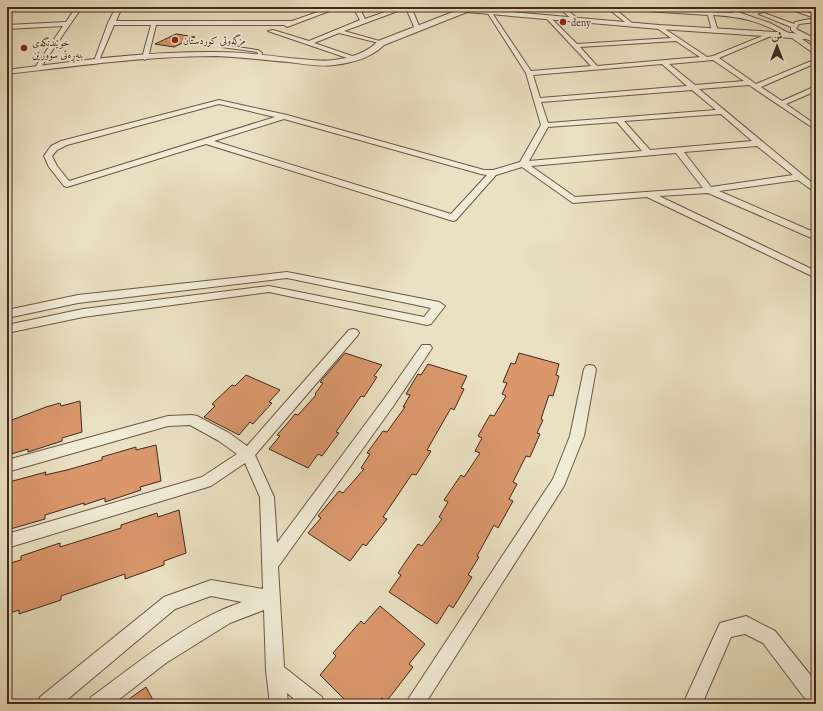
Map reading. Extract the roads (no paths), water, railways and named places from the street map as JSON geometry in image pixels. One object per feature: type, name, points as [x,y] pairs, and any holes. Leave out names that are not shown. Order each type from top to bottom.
[{"type":"street","points":[[7,9],[58,7]]},
{"type":"street","points":[[37,69],[66,24],[79,7]]},
{"type":"street","points":[[95,63],[119,7]]},
{"type":"street","points":[[168,7],[302,8],[304,19]]},
{"type":"street","points":[[210,13],[214,7]]},
{"type":"street","points":[[337,7],[271,31],[353,58]]},
{"type":"street","points":[[356,7],[364,21]]},
{"type":"street","points":[[310,43],[364,21],[404,7]]},
{"type":"street","points":[[408,7],[418,28]]},
{"type":"street","points":[[506,7],[512,14]]},
{"type":"street","points":[[562,7],[576,20]]},
{"type":"street","points":[[609,7],[630,24]]},
{"type":"street","points":[[609,7],[666,8],[742,15]]},
{"type":"street","points":[[719,7],[794,31],[816,53]]},
{"type":"street","points":[[786,7],[816,16]]},
{"type":"street","points":[[7,79],[161,63],[210,60],[257,59],[291,67],[330,70],[350,67],[418,28],[459,9],[659,27],[769,34],[794,31],[803,21]]},
{"type":"street","points":[[754,10],[762,22]]},
{"type":"street","points":[[754,10],[788,17]]},
{"type":"street","points":[[754,10],[804,37],[816,41]]},
{"type":"street","points":[[490,12],[529,73],[538,100],[544,126],[522,164]]},
{"type":"street","points":[[710,13],[715,31]]},
{"type":"street","points":[[548,17],[595,67]]},
{"type":"street","points":[[796,19],[803,21],[816,20]]},
{"type":"street","points":[[111,23],[204,21],[294,23]]},
{"type":"street","points":[[145,58],[154,23]]},
{"type":"street","points":[[7,27],[66,24]]},
{"type":"street","points":[[659,27],[706,58]]},
{"type":"street","points":[[339,31],[382,49]]},
{"type":"street","points":[[529,73],[714,58],[769,34]]},
{"type":"street","points":[[575,46],[677,39]]},
{"type":"street","points":[[7,72],[196,54],[325,63],[353,58],[382,49]]},
{"type":"street","points":[[714,58],[816,128]]},
{"type":"street","points":[[538,100],[692,87],[753,85],[816,61]]},
{"type":"street","points":[[663,62],[816,190]]},
{"type":"street","points":[[781,104],[816,88]]},
{"type":"street","points":[[284,116],[67,184],[53,167],[48,156],[54,148],[64,143],[219,102],[284,116],[484,172],[493,173],[522,164],[759,143]]},
{"type":"street","points":[[544,126],[722,112]]},
{"type":"street","points":[[620,121],[648,153]]},
{"type":"street","points":[[206,141],[453,218],[493,173]]},
{"type":"street","points":[[678,150],[710,190],[816,237]]},
{"type":"street","points":[[522,164],[573,200],[651,196],[710,190],[800,177]]},
{"type":"street","points":[[651,196],[816,275]]},
{"type":"street","points":[[7,314],[78,299],[287,275],[439,306],[427,321],[269,289],[83,314],[7,329]]},
{"type":"street","points":[[7,541],[206,482],[248,454],[353,333]]},
{"type":"street","points":[[270,565],[389,402],[426,348]]},
{"type":"street","points":[[414,704],[558,482],[577,436],[590,369]]},
{"type":"street","points":[[7,466],[168,421],[192,420],[224,437],[248,454],[267,497],[271,599],[278,704]]},
{"type":"street","points":[[47,704],[170,603],[211,588],[271,599]]},
{"type":"street","points":[[98,704],[160,657],[225,616],[271,599]]},
{"type":"street","points":[[692,704],[726,629],[746,625],[769,637],[816,697]]},
{"type":"street","points":[[275,671],[315,704]]},
{"type":"lane","points":[[223,46],[258,51],[260,53],[257,59]]},
{"type":"place","name":"deny","points":[[563,22]]},
{"type":"place","name":"مزگەوتی کوردستان","points":[[175,40]]},
{"type":"place","name":"خوێندنگەی بنەڕەتی سوورێن","points":[[24,48]]}]
